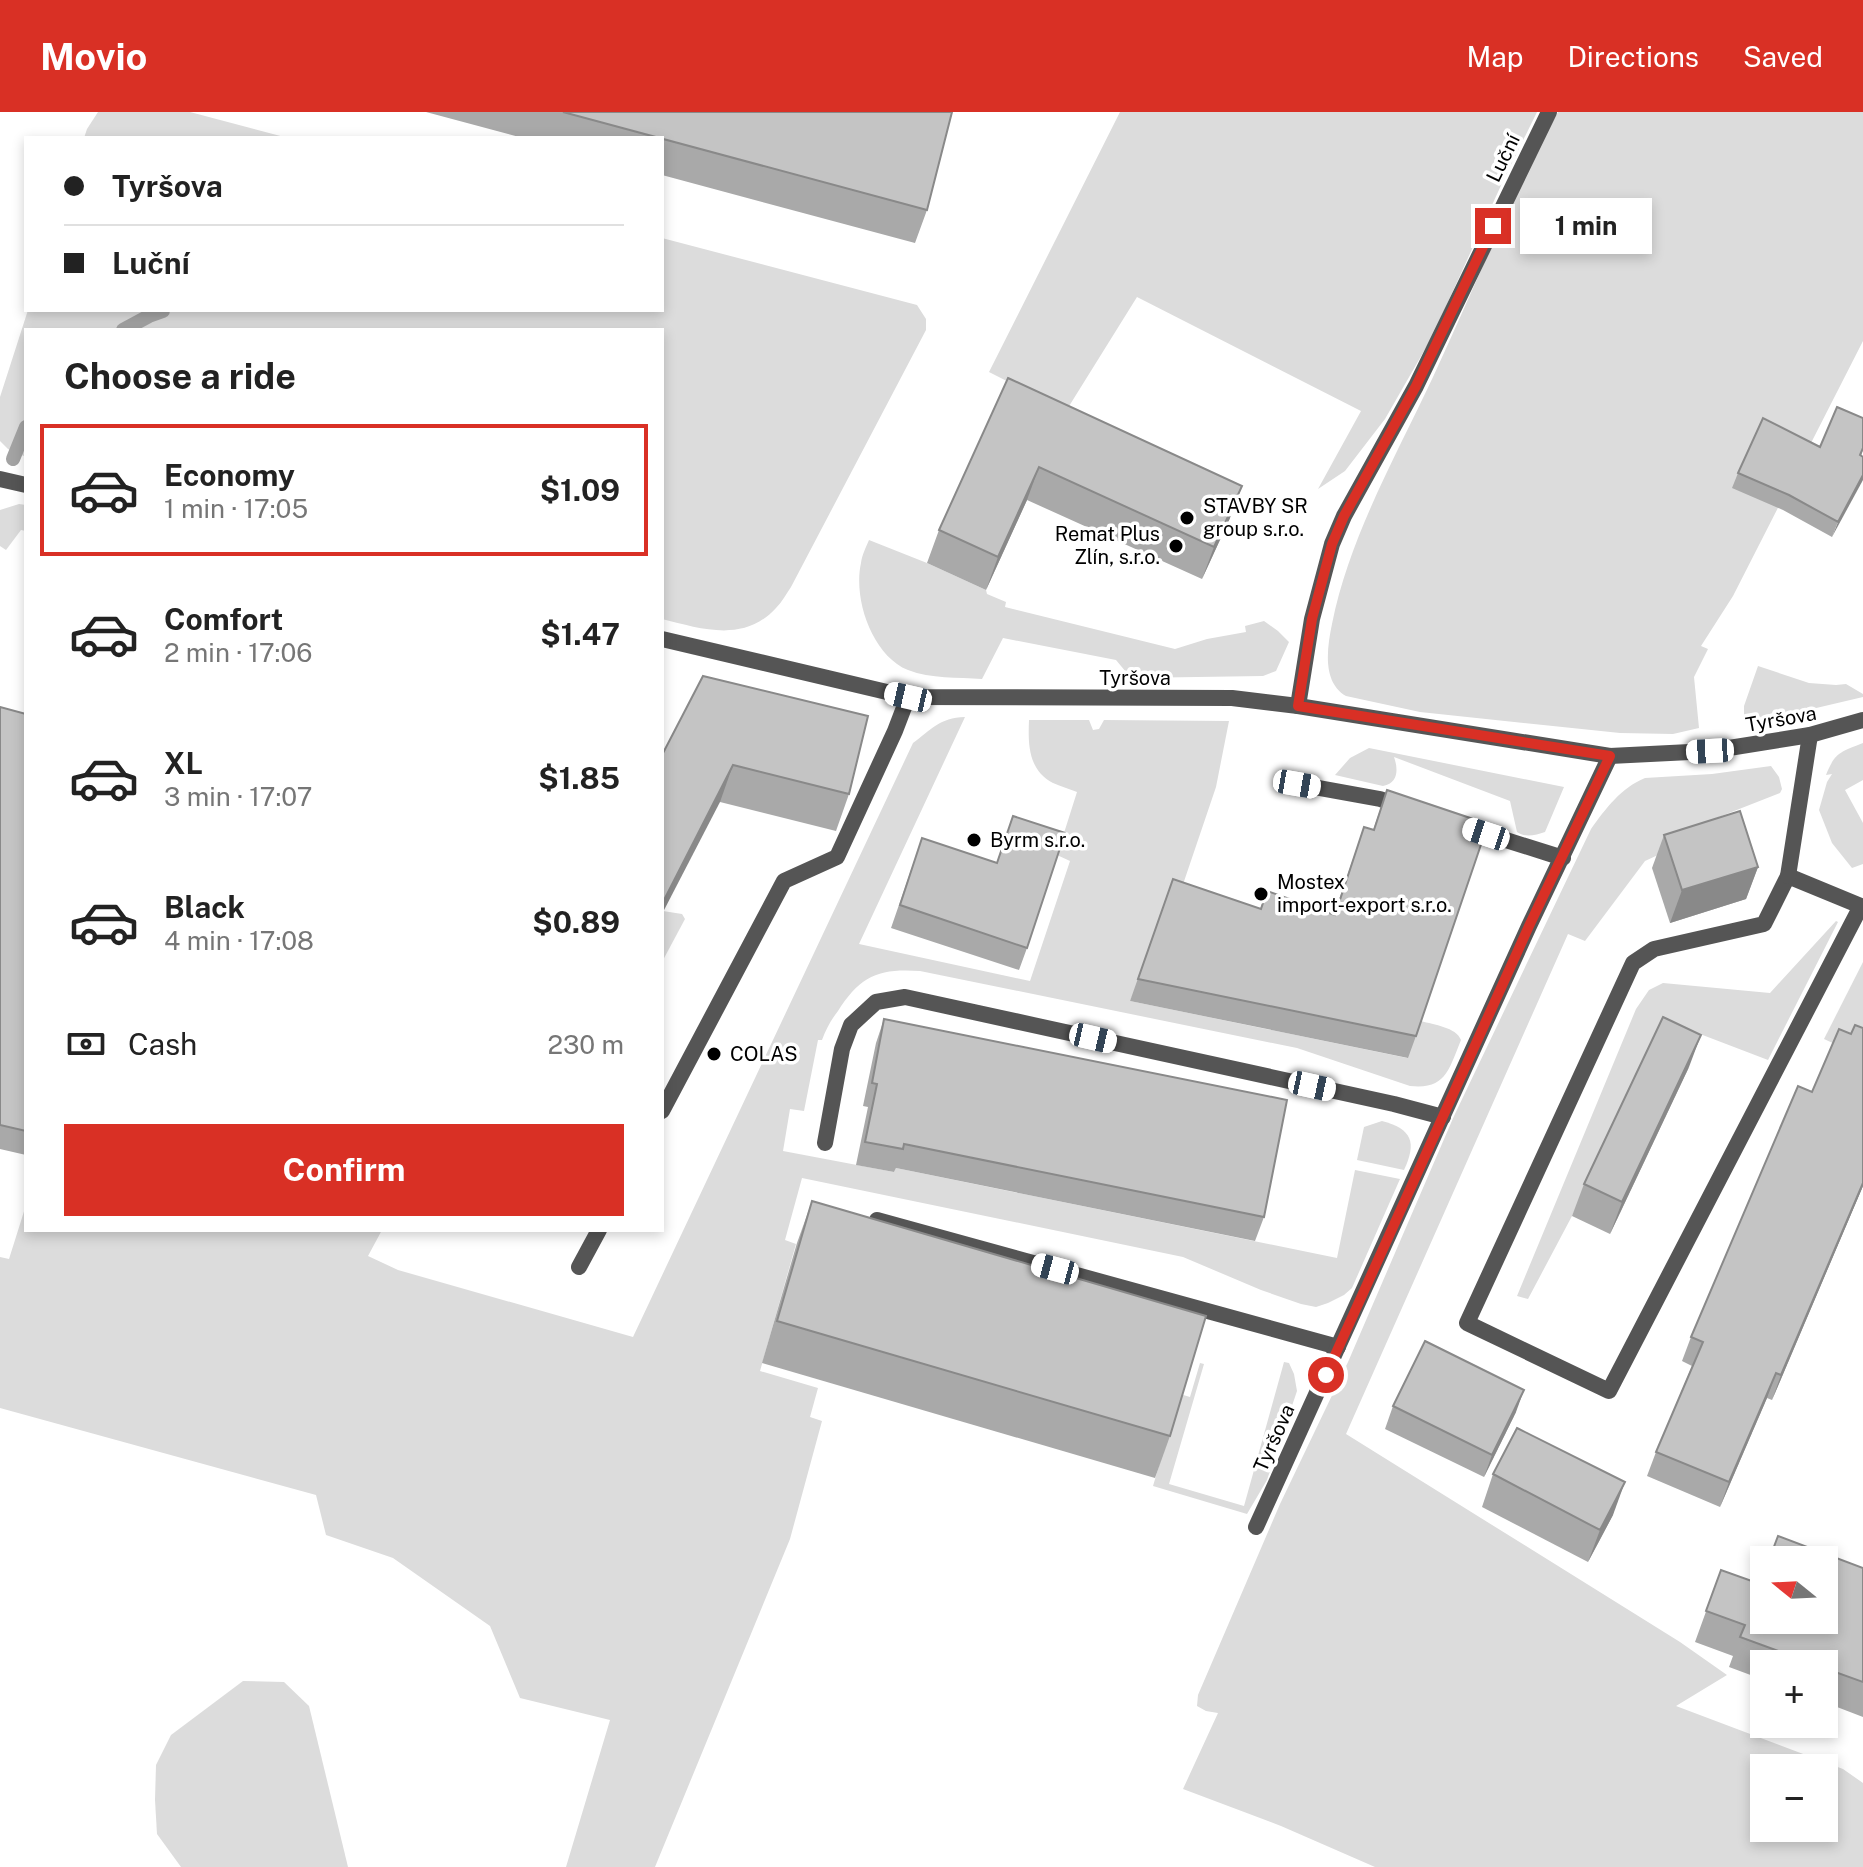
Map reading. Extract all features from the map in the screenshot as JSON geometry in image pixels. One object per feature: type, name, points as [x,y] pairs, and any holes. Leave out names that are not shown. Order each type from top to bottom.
[{"type":"street","name":"Luční","points":[[1298,706],[1312,619],[1332,544],[1344,516],[1416,386],[1549,112]]},
{"type":"street","points":[[0,479],[24,485]]},
{"type":"street","name":"Tyršova","points":[[664,639],[908,697],[1232,698],[1610,756],[1710,751],[1810,735],[1863,720]]},
{"type":"street","points":[[664,1107],[784,881],[837,857],[908,697]]},
{"type":"street","points":[[1788,876],[1861,906],[1609,1391],[1467,1323],[1633,963],[1654,949],[1764,924],[1788,876],[1810,735]]},
{"type":"street","name":"Tyršova","points":[[1256,1527],[1529,926],[1610,756]]},
{"type":"street","points":[[1297,784],[1380,799],[1423,813]]},
{"type":"street","points":[[1452,823],[1563,858]]},
{"type":"street","points":[[825,1143],[842,1049],[851,1025],[876,1002],[905,997],[1443,1117]]},
{"type":"street","points":[[877,1220],[1338,1347]]},
{"type":"street","points":[[579,1267],[598,1232]]},
{"type":"shaded area","points":[[98,112],[190,112],[280,136],[85,136]]},
{"type":"shaded area","points":[[1120,112],[1537,112],[1432,337],[1385,419],[1345,471],[1318,489],[1361,411],[1137,297],[1066,411],[989,372]]},
{"type":"shaded area","points":[[1558,112],[1863,112],[1863,341],[1733,596],[1701,646],[1708,649],[1694,677],[1699,728],[1673,734],[1620,733],[1420,712],[1346,696],[1333,682],[1328,664],[1332,624],[1340,592],[1362,529],[1512,202]]},
{"type":"shaded area","points":[[664,239],[917,305],[926,319],[926,330],[791,587],[764,619],[736,629],[707,629],[664,619],[664,328],[24,328],[24,456],[8,449],[0,441],[0,397],[27,312],[664,312]]},
{"type":"shaded area","points":[[24,505],[24,531],[21,530],[6,550],[0,546],[0,510]]},
{"type":"shaded area","points":[[869,540],[986,590],[987,594],[1006,602],[1005,607],[1175,649],[1246,632],[1245,626],[1264,621],[1289,642],[1276,671],[1263,676],[1131,678],[1116,660],[1003,638],[982,679],[917,673],[895,663],[884,652],[868,624],[859,577]]},
{"type":"shaded area","points":[[1758,666],[1809,683],[1846,684],[1863,697],[1752,723],[1744,717],[1744,706]]},
{"type":"shaded area","points":[[965,717],[859,944],[1030,981],[1070,861],[1057,855],[1077,792],[1045,778],[1034,764],[1029,720],[1089,720],[1093,730],[1099,729],[1104,720],[1229,721],[1216,787],[1176,905],[1130,1001],[1407,1058],[1421,1021],[1450,1029],[1461,1040],[1449,1068],[1439,1081],[1431,1085],[1410,1086],[1297,1048],[920,971],[882,973],[854,990],[833,1018],[822,1040],[818,1040],[804,1111],[790,1109],[783,1151],[894,1172],[896,1168],[1337,1258],[1355,1170],[1400,1179],[1352,1288],[1344,1295],[1316,1307],[1261,1290],[1183,1257],[802,1178],[785,1240],[796,1244],[760,1371],[818,1388],[810,1417],[822,1421],[790,1539],[655,1867],[566,1867],[610,1720],[520,1698],[490,1626],[393,1558],[326,1535],[316,1495],[0,1408],[0,1257],[9,1259],[24,1211],[24,1232],[381,1232],[368,1256],[398,1270],[633,1337],[913,743],[942,722]]},
{"type":"shaded area","points":[[1863,743],[1863,780],[1845,790],[1863,823],[1863,864],[1852,868],[1832,843],[1819,810],[1832,774],[1826,775],[1832,762],[1844,751]]},
{"type":"shaded area","points":[[1369,748],[1564,787],[1545,832],[1523,835],[1517,832],[1510,801],[1394,757],[1395,778],[1383,786],[1335,775],[1350,758]]},
{"type":"shaded area","points":[[1771,766],[1779,777],[1782,789],[1780,793],[1701,824],[1684,843],[1645,861],[1585,941],[1568,934],[1346,1434],[1680,1642],[1727,1675],[1676,1706],[1750,1734],[1750,1738],[1761,1738],[1803,1754],[1750,1754],[1750,1842],[1838,1842],[1838,1767],[1863,1783],[1863,1867],[1375,1867],[1281,1826],[1183,1789],[1218,1713],[1197,1706],[1198,1695],[1280,1504],[1348,1362],[1454,1116],[1591,829],[1621,793],[1645,778]]},
{"type":"shaded area","points":[[664,911],[682,914],[685,919],[664,958]]},
{"type":"shaded area","points":[[1836,921],[1768,1060],[1666,1021],[1572,1216],[1528,1299],[1517,1296],[1636,1009],[1649,990],[1663,983],[1770,993]]},
{"type":"shaded area","points":[[1863,962],[1863,1057],[1824,1039]]},
{"type":"shaded area","points":[[1382,1121],[1400,1128],[1409,1138],[1410,1152],[1404,1170],[1357,1160],[1364,1127]]},
{"type":"shaded area","points":[[1284,1362],[1289,1363],[1294,1374],[1297,1391],[1267,1480],[1247,1514],[1153,1486],[1180,1394],[1190,1397],[1200,1363],[1204,1364],[1169,1484],[1244,1506]]},
{"type":"shaded area","points":[[243,1681],[284,1682],[309,1706],[348,1867],[181,1867],[157,1834],[156,1765],[171,1735]]},
{"type":"building","points":[[563,112],[952,112],[927,210],[664,139],[664,136],[652,136]]},
{"type":"building","points":[[1008,378],[1242,486],[1214,547],[1039,467],[998,557],[939,530]]},
{"type":"building","points":[[1837,407],[1863,418],[1863,448],[1860,455],[1863,457],[1863,475],[1838,522],[1789,495],[1738,473],[1763,418],[1820,447]]},
{"type":"building","points":[[703,676],[868,716],[849,794],[733,765],[664,900],[664,751]]},
{"type":"building","points":[[0,707],[24,713],[24,1131],[0,1125]]},
{"type":"building","points":[[1387,790],[1488,824],[1416,1036],[1138,979],[1173,879],[1261,909],[1267,891],[1335,915],[1364,827],[1374,830]]},
{"type":"building","points":[[1740,811],[1758,867],[1682,890],[1664,835]]},
{"type":"building","points":[[1013,816],[1065,833],[1027,948],[900,905],[922,838],[997,863]]},
{"type":"building","points":[[1663,1017],[1701,1035],[1622,1202],[1584,1184]]},
{"type":"building","points":[[884,1019],[1287,1100],[1264,1217],[904,1144],[903,1149],[865,1142],[877,1084],[872,1083]]},
{"type":"building","points":[[1855,1025],[1863,1028],[1863,1183],[1781,1375],[1776,1373],[1729,1482],[1656,1452],[1703,1342],[1691,1337],[1798,1086],[1812,1092],[1839,1029],[1851,1034]]},
{"type":"building","points":[[812,1201],[1206,1316],[1170,1436],[777,1321]]},
{"type":"building","points":[[1425,1341],[1524,1390],[1492,1455],[1393,1406]]},
{"type":"building","points":[[1517,1428],[1625,1482],[1600,1530],[1493,1474]]},
{"type":"building","points":[[1778,1536],[1805,1546],[1774,1546]]},
{"type":"building","points":[[1838,1559],[1863,1568],[1863,1682],[1838,1673],[1838,1650],[1776,1650],[1740,1637],[1745,1625],[1706,1611],[1721,1570],[1750,1580],[1750,1634],[1838,1634]]},
{"type":"waterway","points":[[127,328],[160,312]]},
{"type":"waterway","points":[[13,459],[24,432]]},
{"type":"place","name":"STAVBY SR group s.r.o.","points":[[1187,518]]},
{"type":"place","name":"Remat Plus Zlín, s.r.o.","points":[[1176,546]]},
{"type":"place","name":"Byrm s.r.o.","points":[[974,840]]},
{"type":"place","name":"Mostex import-export s.r.o.","points":[[1261,894]]},
{"type":"place","name":"COLAS","points":[[714,1054]]},
{"type":"route","points":[[1326,1375],[1529,926],[1610,756],[1298,706],[1312,619],[1332,544],[1344,516],[1416,386],[1493,226]]}]
